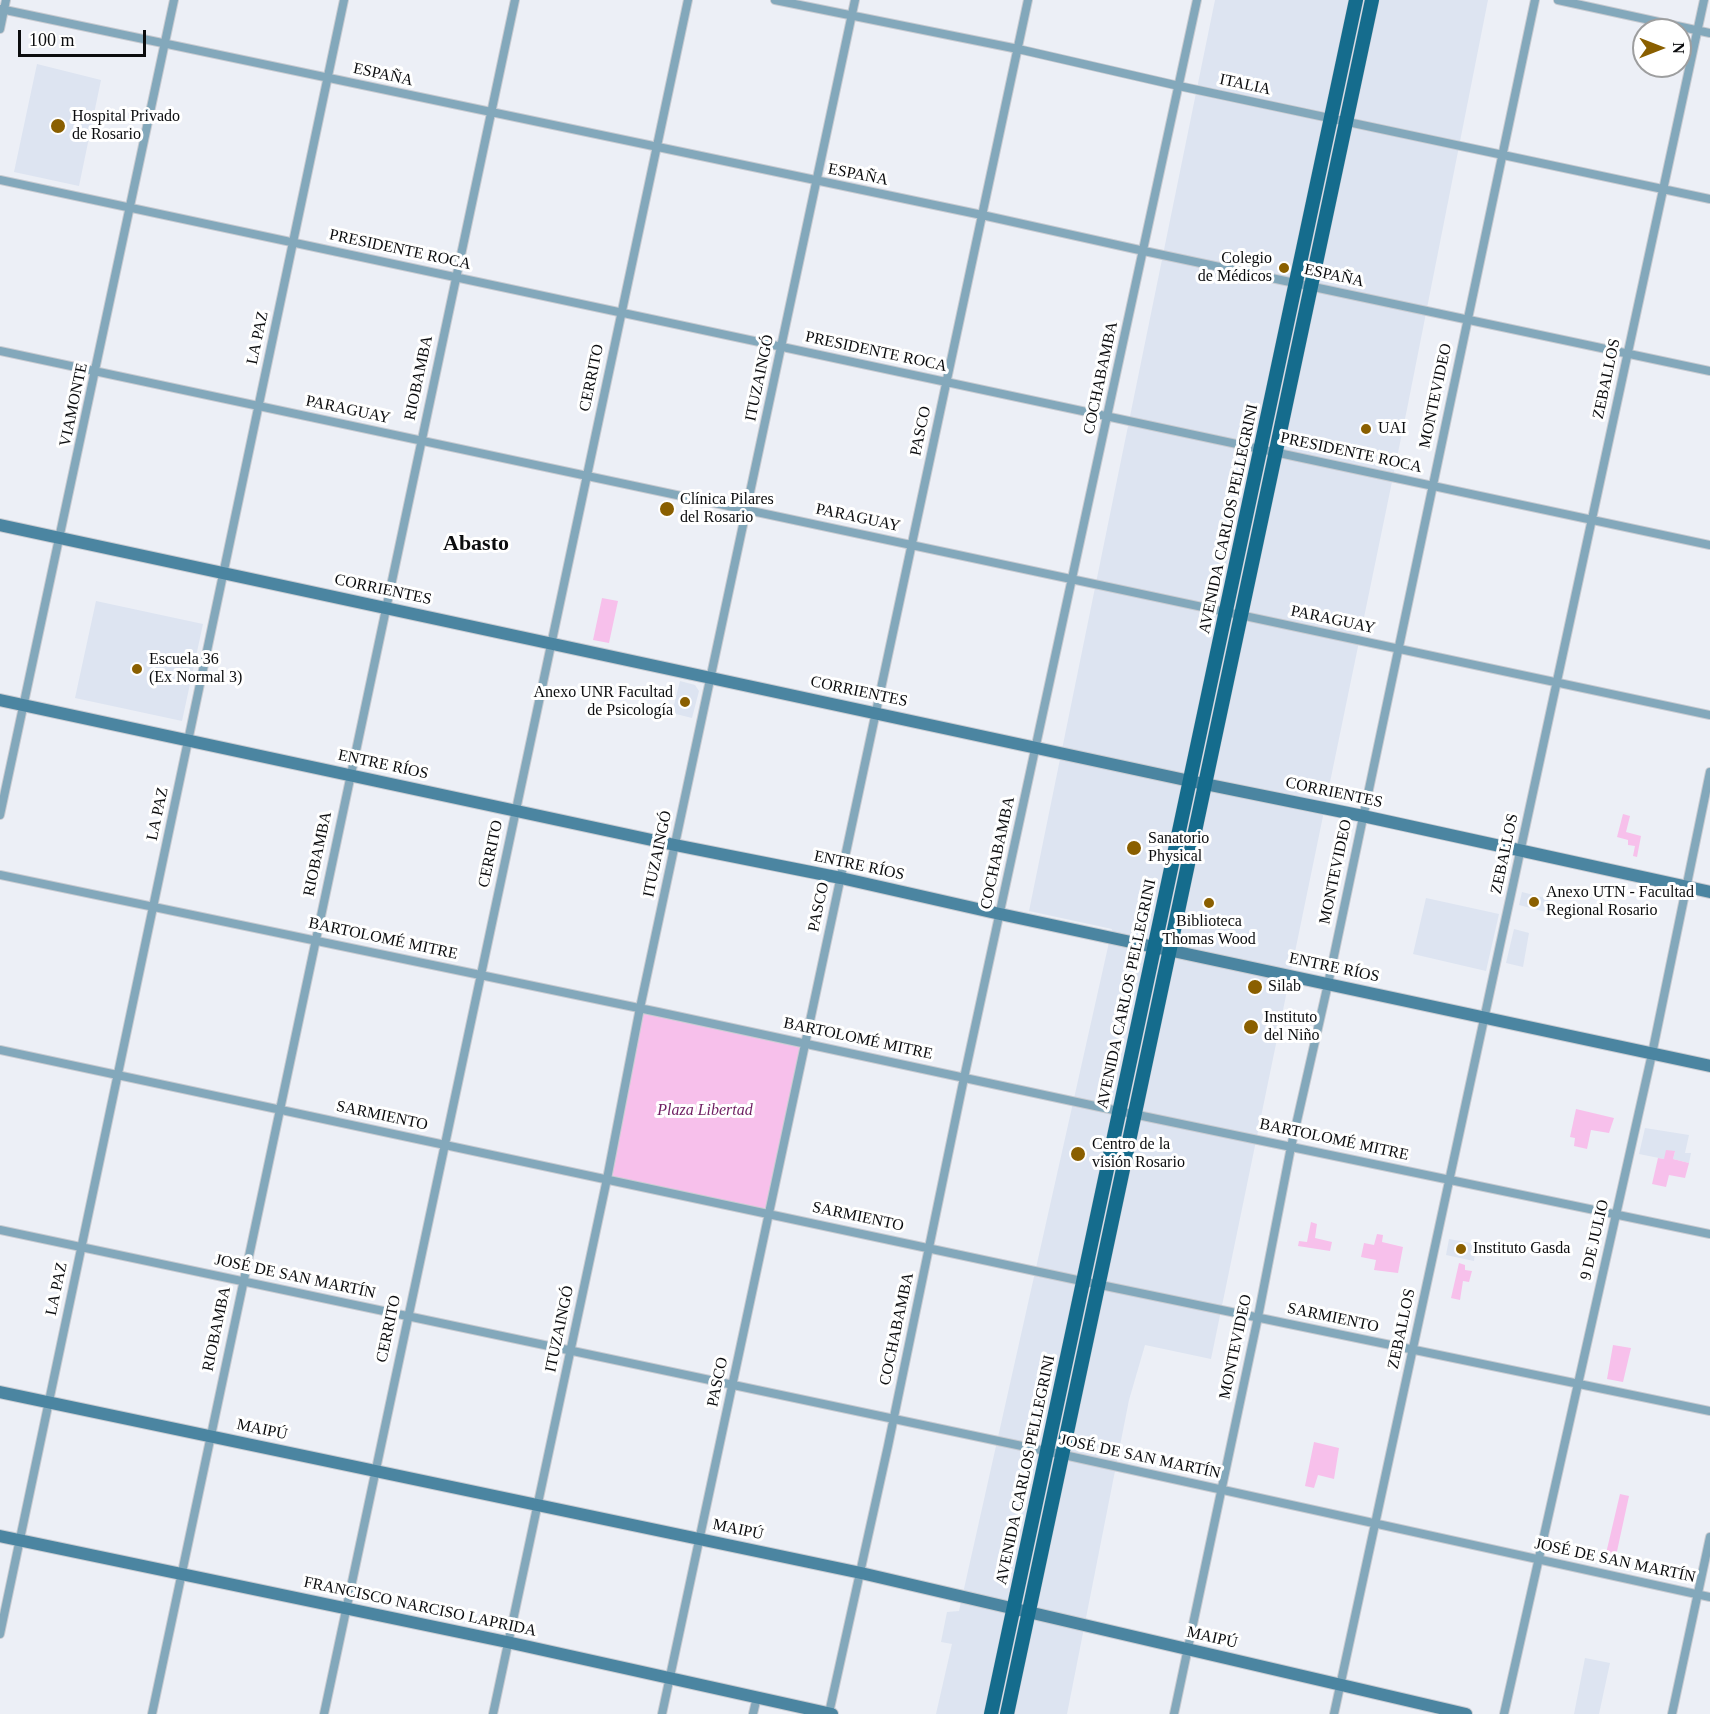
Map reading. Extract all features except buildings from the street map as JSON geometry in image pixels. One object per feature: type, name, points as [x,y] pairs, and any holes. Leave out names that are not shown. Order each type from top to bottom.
[{"type":"main road","name":"AVENIDA CARLOS PELLEGRINI","points":[[991,1714],[1356,0]]},
{"type":"main road","name":"AVENIDA CARLOS PELLEGRINI","points":[[1007,1714],[1372,0]]},
{"type":"main road","name":"CORRIENTES","points":[[0,525],[1710,892]]},
{"type":"main road","name":"ENTRE RÍOS","points":[[0,700],[675,845],[841,878],[1710,1066]]},
{"type":"main road","name":"MAIPÚ","points":[[0,1392],[861,1573],[1466,1714]]},
{"type":"main road","name":"FRANCISCO NARCISO LAPRIDA","points":[[0,1536],[507,1642],[830,1714]]},
{"type":"street","points":[[0,29],[2,9],[6,0]]},
{"type":"street","name":"VIAMONTE","points":[[0,815],[61,538],[174,0]]},
{"type":"street","name":"LA PAZ","points":[[0,1634],[344,0]]},
{"type":"street","name":"RIOBAMBA","points":[[152,1714],[515,0]]},
{"type":"street","name":"CERRITO","points":[[324,1714],[688,0]]},
{"type":"street","name":"ITALIA","points":[[775,0],[1710,199]]},
{"type":"street","name":"ITUZAINGÓ","points":[[493,1714],[607,1179],[640,1008],[855,0]]},
{"type":"street","name":"PASCO","points":[[662,1714],[1028,0]]},
{"type":"street","name":"COCHABAMBA","points":[[830,1714],[894,1419],[964,1078],[1197,0]]},
{"type":"street","name":"MONTEVIDEO","points":[[1174,1714],[1258,1317],[1291,1147],[1328,984],[1535,0]]},
{"type":"street","points":[[1558,0],[1710,33]]},
{"type":"street","name":"ZEBALLOS","points":[[1334,1714],[1704,0]]},
{"type":"street","name":"ESPAÑA","points":[[2,9],[1710,371]]},
{"type":"street","name":"PRESIDENTE ROCA","points":[[0,180],[1710,545]]},
{"type":"street","name":"PARAGUAY","points":[[0,351],[1710,715]]},
{"type":"street","name":"9 DE JULIO","points":[[1504,1714],[1652,1054],[1710,772]]},
{"type":"street","name":"BARTOLOMÉ MITRE","points":[[0,876],[640,1008],[1710,1234]]},
{"type":"street","name":"SARMIENTO","points":[[0,1050],[769,1212],[1083,1281],[1710,1411]]},
{"type":"street","name":"JOSÉ DE SAN MARTÍN","points":[[0,1230],[1047,1451],[1710,1597]]},
{"type":"street","points":[[1672,1714],[1710,1537]]},
{"type":"street","points":[[753,1714],[757,1697]]},
{"type":"shaded area","points":[[1215,0],[1488,0],[1407,409],[1211,1359],[1145,1345],[1129,1400],[1067,1714],[936,1714],[952,1644],[941,1642],[947,1612],[959,1611],[1112,929],[1029,911]]},
{"type":"shaded area","name":"Hospital Privado de Rosario","points":[[37,64],[101,80],[79,186],[14,172]]},
{"type":"shaded area","name":"Escuela 36 (Ex Normal 3)","points":[[96,601],[203,624],[182,721],[75,698]]},
{"type":"shaded area","name":"Anexo UNR Facultad de Psicología","points":[[680,681],[695,685],[699,691],[692,718],[672,713]]},
{"type":"shaded area","name":"Anexo UTN - Facultad Regional Rosario","points":[[1522,892],[1549,899],[1546,912],[1519,905]]},
{"type":"shaded area","points":[[1426,898],[1499,914],[1486,971],[1413,954]]},
{"type":"shaded area","points":[[1514,929],[1529,933],[1523,967],[1506,963]]},
{"type":"shaded area","points":[[1645,1128],[1689,1135],[1685,1153],[1691,1153],[1689,1163],[1673,1159],[1675,1152],[1664,1159],[1639,1154]]},
{"type":"shaded area","name":"Instituto Gasda","points":[[1449,1239],[1476,1244],[1474,1261],[1446,1255]]},
{"type":"shaded area","points":[[1585,1658],[1610,1663],[1599,1714],[1574,1714]]},
{"type":"green space","points":[[602,598],[618,601],[609,643],[593,640]]},
{"type":"green space","points":[[1623,814],[1630,816],[1626,832],[1641,836],[1637,857],[1633,856],[1635,846],[1628,845],[1628,840],[1617,837]]},
{"type":"green space","name":"Plaza Libertad","points":[[640,1008],[806,1043],[769,1212],[607,1179]]},
{"type":"green space","points":[[1576,1109],[1614,1118],[1609,1133],[1591,1130],[1587,1149],[1574,1146],[1575,1138],[1570,1137]]},
{"type":"green space","points":[[1666,1150],[1675,1151],[1673,1159],[1689,1163],[1685,1178],[1669,1175],[1666,1187],[1652,1184],[1658,1158],[1664,1159]]},
{"type":"green space","points":[[1311,1222],[1317,1224],[1315,1238],[1332,1242],[1330,1251],[1298,1246],[1299,1241],[1307,1242]]},
{"type":"green space","points":[[1377,1234],[1383,1235],[1382,1242],[1403,1247],[1398,1273],[1374,1270],[1376,1260],[1361,1257],[1364,1243],[1374,1245]]},
{"type":"green space","points":[[1459,1263],[1465,1265],[1465,1270],[1472,1271],[1469,1282],[1463,1281],[1460,1300],[1451,1298]]},
{"type":"green space","points":[[1613,1345],[1631,1348],[1623,1382],[1607,1379]]},
{"type":"green space","points":[[1314,1442],[1339,1448],[1334,1479],[1318,1475],[1314,1488],[1305,1486]]},
{"type":"green space","points":[[1620,1494],[1629,1496],[1614,1565],[1604,1562]]},
{"type":"place","name":"Hospital Privado de Rosario","points":[[58,126]]},
{"type":"place","name":"Colegio de Médicos","points":[[1284,268]]},
{"type":"place","name":"UAI","points":[[1366,429]]},
{"type":"place","name":"Clínica Pilares del Rosario","points":[[667,509]]},
{"type":"place","name":"Escuela 36 (Ex Normal 3)","points":[[137,669]]},
{"type":"place","name":"Anexo UNR Facultad de Psicología","points":[[685,702]]},
{"type":"place","name":"Sanatorio Physical","points":[[1134,848]]},
{"type":"place","name":"Anexo UTN - Facultad Regional Rosario","points":[[1534,902]]},
{"type":"place","name":"Biblioteca Thomas Wood","points":[[1209,903]]},
{"type":"place","name":"Silab","points":[[1255,987]]},
{"type":"place","name":"Instituto del Niño","points":[[1251,1027]]},
{"type":"place","name":"Centro de la visión Rosario","points":[[1078,1154]]},
{"type":"place","name":"Instituto Gasda","points":[[1461,1249]]},
{"type":"district","name":"Abasto","points":[[476,544]]}]
